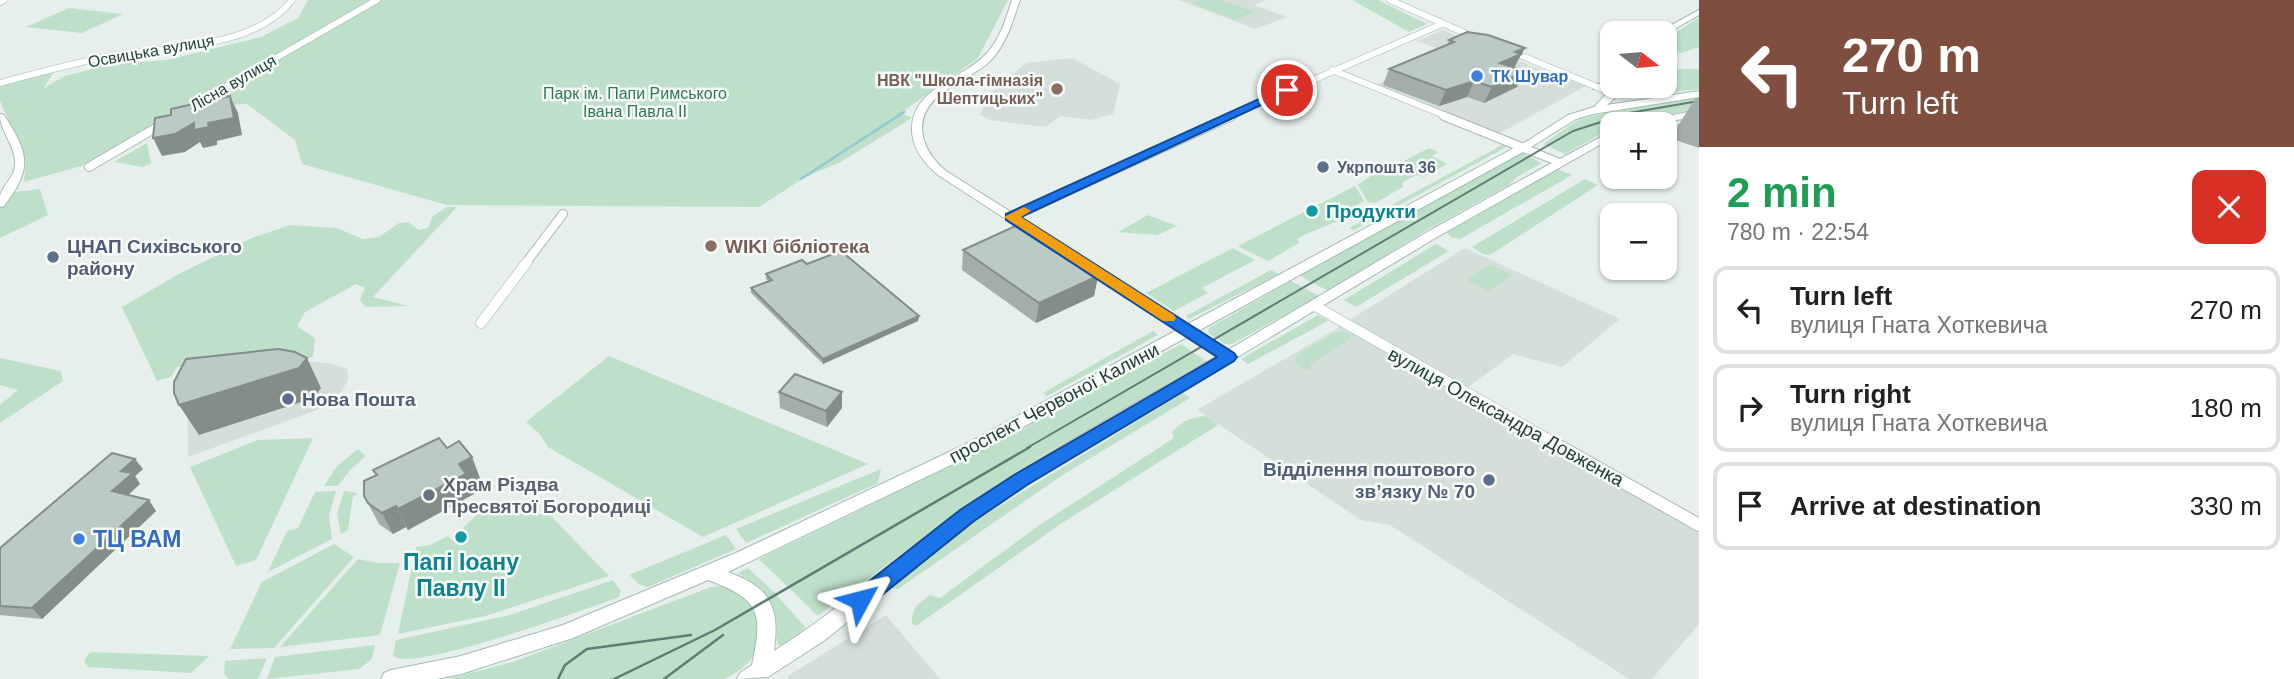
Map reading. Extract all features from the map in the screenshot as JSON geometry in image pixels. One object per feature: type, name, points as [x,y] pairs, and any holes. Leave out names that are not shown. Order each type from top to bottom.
[{"type":"main road","points":[[1016,0],[988,58],[932,98],[918,113],[918,140],[933,166],[1229,357]]},
{"type":"main road","points":[[1677,24],[1699,12]]},
{"type":"main road","points":[[1596,87],[1600,87]]},
{"type":"main road","name":"проспект Червоної Калини","points":[[391,679],[461,665],[556,636],[710,573],[926,471],[1188,331],[1572,117],[1598,109],[1699,94]]},
{"type":"main road","points":[[1598,109],[1607,98]]},
{"type":"main road","points":[[1631,98],[1638,102]]},
{"type":"main road","points":[[1677,119],[1699,113]]},
{"type":"main road","points":[[0,117],[21,153],[23,162],[13,188],[0,204]]},
{"type":"main road","points":[[754,675],[818,634],[967,516],[1064,453],[1558,162],[1600,140]]},
{"type":"main road","points":[[1521,147],[1558,162]]},
{"type":"main road","points":[[710,573],[751,590],[766,608],[768,636],[754,675]]},
{"type":"street","name":"Освицька вулиця","points":[[0,83],[111,56],[200,45],[227,38],[272,20],[289,8],[292,0]]},
{"type":"street","name":"Лісна вулиця","points":[[179,114],[377,0]]},
{"type":"street","points":[[1390,0],[1487,42]]},
{"type":"street","points":[[1011,217],[1332,70],[1442,24]]},
{"type":"street","points":[[1499,47],[1596,87]]},
{"type":"street","points":[[1332,70],[1521,147]]},
{"type":"street","name":"Лісна вулиця","points":[[89,167],[168,121]]},
{"type":"street","points":[[1677,129],[1699,137]]},
{"type":"street","points":[[481,323],[563,214]]},
{"type":"street","name":"вулиця Олександра Довженка","points":[[1315,306],[1699,525]]},
{"type":"shaded area","points":[[1179,0],[1266,0],[1254,5],[1287,17],[1255,29]]},
{"type":"shaded area","name":"ТК Шувар","points":[[1443,30],[1586,86],[1498,134],[1376,85],[1447,52],[1417,41]]},
{"type":"shaded area","name":"НВК \"Школа-гімназія Шептицьких\"","points":[[1072,58],[1120,84],[1113,114],[1091,120],[1060,116],[1046,127],[991,120],[980,115],[989,94],[1026,63]]},
{"type":"shaded area","points":[[1465,248],[1620,319],[1562,367],[1513,354],[1467,388],[1346,322]]},
{"type":"shaded area","points":[[1341,326],[1699,533],[1699,624],[1652,679],[1629,679],[1390,525],[1361,520],[1197,410]]},
{"type":"shaded area","points":[[304,361],[333,364],[347,369],[348,380],[341,392],[317,410],[188,457],[187,370]]},
{"type":"shaded area","points":[[886,615],[940,679],[788,679],[788,676]]},
{"type":"green space","name":"Парк ім. Папи Римського Івана Павла ІІ","points":[[308,0],[1008,0],[978,58],[901,113],[912,118],[839,163],[807,176],[759,207],[447,205],[302,164],[295,140],[247,104],[193,106],[95,162],[24,182],[26,160],[0,101],[0,84],[54,71],[44,88],[65,76],[112,64],[167,60],[261,37],[298,18]]},
{"type":"green space","points":[[1221,0],[1255,12],[1235,20],[1191,3]]},
{"type":"green space","points":[[1352,0],[1378,0],[1427,24],[1409,32]]},
{"type":"green space","points":[[69,8],[123,14],[82,33],[26,27]]},
{"type":"green space","points":[[1699,18],[1699,47],[1677,52],[1677,31]]},
{"type":"green space","points":[[1677,69],[1699,69],[1699,89],[1677,92]]},
{"type":"green space","points":[[1699,97],[1699,109],[1677,113],[1608,112]]},
{"type":"green space","points":[[1600,114],[1600,135],[1565,154],[1543,144],[1578,120]]},
{"type":"green space","points":[[147,143],[151,163],[143,167],[114,162]]},
{"type":"green space","points":[[1504,144],[1508,146],[1354,230],[1349,228]]},
{"type":"green space","points":[[1429,148],[1438,152],[1432,156],[1447,164],[1424,177],[1417,175],[1403,182],[1403,187],[1375,203],[1368,202],[1358,185],[1372,175],[1377,175]]},
{"type":"green space","points":[[1517,154],[1524,154],[1542,163],[1328,291],[1299,275]]},
{"type":"green space","points":[[1558,169],[1572,175],[1460,239],[1451,237],[1446,232]]},
{"type":"green space","points":[[1585,179],[1598,185],[1490,255],[1472,247]]},
{"type":"green space","points":[[1355,186],[1364,201],[1345,211],[1350,215],[1297,239],[1299,243],[1268,261],[1238,246]]},
{"type":"green space","points":[[40,189],[48,215],[0,238],[0,207],[15,192]]},
{"type":"green space","points":[[447,207],[457,207],[373,297],[408,306],[365,307],[360,300],[365,288],[356,284],[305,312],[297,326],[315,338],[313,356],[304,361],[177,367],[171,377],[157,381],[122,307],[179,274],[252,238],[290,225],[336,228],[363,239],[379,237],[399,223],[408,222],[419,230],[428,228],[433,216]]},
{"type":"green space","points":[[1148,215],[1177,226],[1157,235],[1118,232]]},
{"type":"green space","points":[[1436,244],[1449,251],[1356,307],[1344,300]]},
{"type":"green space","points":[[1233,248],[1255,260],[1202,288],[1208,293],[1174,311],[1146,293]]},
{"type":"green space","points":[[1490,264],[1512,275],[1488,291],[1466,280]]},
{"type":"green space","points":[[1271,270],[1279,274],[1189,319],[1186,316]]},
{"type":"green space","points":[[1291,281],[1319,296],[1232,344],[1225,344],[1208,333],[1209,328]]},
{"type":"green space","points":[[1318,315],[1328,321],[1248,364],[1241,359]]},
{"type":"green space","points":[[1153,331],[1158,335],[1047,396],[1043,393]]},
{"type":"green space","points":[[1334,333],[1349,333],[1351,339],[1309,365],[1312,368],[1306,370],[1297,365],[1296,356]]},
{"type":"green space","points":[[1181,344],[1206,361],[1045,454],[958,512],[818,616],[759,559],[976,454]]},
{"type":"green space","points":[[609,356],[868,464],[703,537],[548,447],[539,433],[526,422]]},
{"type":"green space","points":[[0,358],[61,371],[63,381],[0,423],[0,405],[18,390],[0,385]]},
{"type":"green space","points":[[1183,393],[1190,398],[1061,476],[898,589],[892,588],[893,582],[974,522]]},
{"type":"green space","points":[[1206,416],[1218,425],[1062,523],[916,626],[912,624],[916,607],[930,595],[940,598],[1038,526],[1174,438],[1172,432],[1180,425]]},
{"type":"green space","points":[[313,438],[256,560],[236,566],[190,467],[258,440]]},
{"type":"green space","points":[[358,449],[366,456],[350,470],[338,486],[324,486],[337,466]]},
{"type":"green space","points":[[881,469],[878,483],[746,543],[736,529]]},
{"type":"green space","points":[[336,491],[329,516],[332,539],[268,572],[287,531],[298,528],[315,492]]},
{"type":"green space","points":[[344,491],[358,493],[353,496],[348,530],[341,534],[337,514]]},
{"type":"green space","points":[[485,507],[550,515],[609,576],[485,616],[398,634],[416,547],[430,545],[448,536],[453,541],[464,535],[461,530]]},
{"type":"green space","points":[[726,535],[736,549],[648,587],[640,585],[629,575]]},
{"type":"green space","points":[[334,544],[354,557],[274,648],[230,649],[262,582]]},
{"type":"green space","points":[[358,559],[400,563],[380,635],[280,647]]},
{"type":"green space","points":[[748,568],[806,628],[782,646],[777,644],[770,602],[758,587],[738,573]]},
{"type":"green space","points":[[613,580],[621,591],[619,597],[574,613],[502,637],[432,656],[407,659],[393,656],[396,640],[510,615]]},
{"type":"green space","points":[[711,587],[727,587],[745,597],[759,625],[758,645],[754,655],[741,669],[724,679],[447,679],[513,662]]},
{"type":"green space","points":[[375,645],[372,659],[359,669],[267,679],[275,657]]},
{"type":"green space","points":[[90,652],[209,656],[191,673],[88,667],[84,661]]},
{"type":"green space","points":[[267,658],[258,679],[229,679],[224,674],[225,661]]},
{"type":"building","points":[[1467,32],[1488,35],[1525,48],[1515,52],[1521,54],[1500,63],[1525,71],[1492,87],[1474,81],[1446,90],[1389,69],[1454,42],[1449,40]]},
{"type":"building","points":[[230,96],[234,118],[208,123],[209,127],[194,130],[194,123],[175,134],[153,138],[155,118],[171,115],[171,109]]},
{"type":"building","points":[[1020,224],[1098,276],[1039,303],[963,250]]},
{"type":"building","points":[[841,251],[919,316],[823,359],[751,288],[772,280],[766,274],[802,260],[807,264]]},
{"type":"building","points":[[278,349],[295,352],[307,358],[299,368],[179,405],[174,393],[174,382],[186,359]]},
{"type":"building","points":[[795,374],[842,392],[826,411],[779,392]]},
{"type":"building","points":[[439,438],[447,448],[459,441],[472,457],[459,464],[466,474],[398,509],[396,506],[382,513],[368,503],[364,496],[364,481],[377,475],[373,470]]},
{"type":"building","name":"ТЦ ВАМ","points":[[112,453],[135,459],[121,471],[133,473],[112,491],[149,500],[32,608],[0,606],[0,548]]},
{"type":"waterway","points":[[801,179],[904,112]]},
{"type":"tram line","points":[[1027,448],[1573,131],[1629,113],[1699,101]]},
{"type":"tram line","points":[[614,679],[715,630],[1030,447]]},
{"type":"tram line","points":[[558,679],[565,665],[587,649],[691,635]]},
{"type":"tram line","points":[[664,679],[723,635]]},
{"type":"slow traffic","points":[[1024,211],[1011,217],[1168,318]]},
{"type":"place","name":"ТК Шувар","points":[[1477,76]]},
{"type":"place","name":"НВК \"Школа-гімназія Шептицьких\"","points":[[1057,89]]},
{"type":"place","name":"Укрпошта 36","points":[[1323,167]]},
{"type":"place","name":"Продукти","points":[[1312,211]]},
{"type":"place","name":"WIKI бібліотека","points":[[711,246]]},
{"type":"place","name":"ЦНАП Сихівського району","points":[[53,257]]},
{"type":"place","name":"Нова Пошта","points":[[288,399]]},
{"type":"place","name":"Відділення поштового зв’язку № 70","points":[[1489,480]]},
{"type":"place","name":"Храм Різдва Пресвятої Богородиці","points":[[429,495]]},
{"type":"place","name":"Папі Іоану Павлу II","points":[[461,537]]},
{"type":"place","name":"ТЦ ВАМ","points":[[79,539]]},
{"type":"route","points":[[860,600],[967,516],[1020,480],[1229,357],[1011,217],[1287,90]]}]
